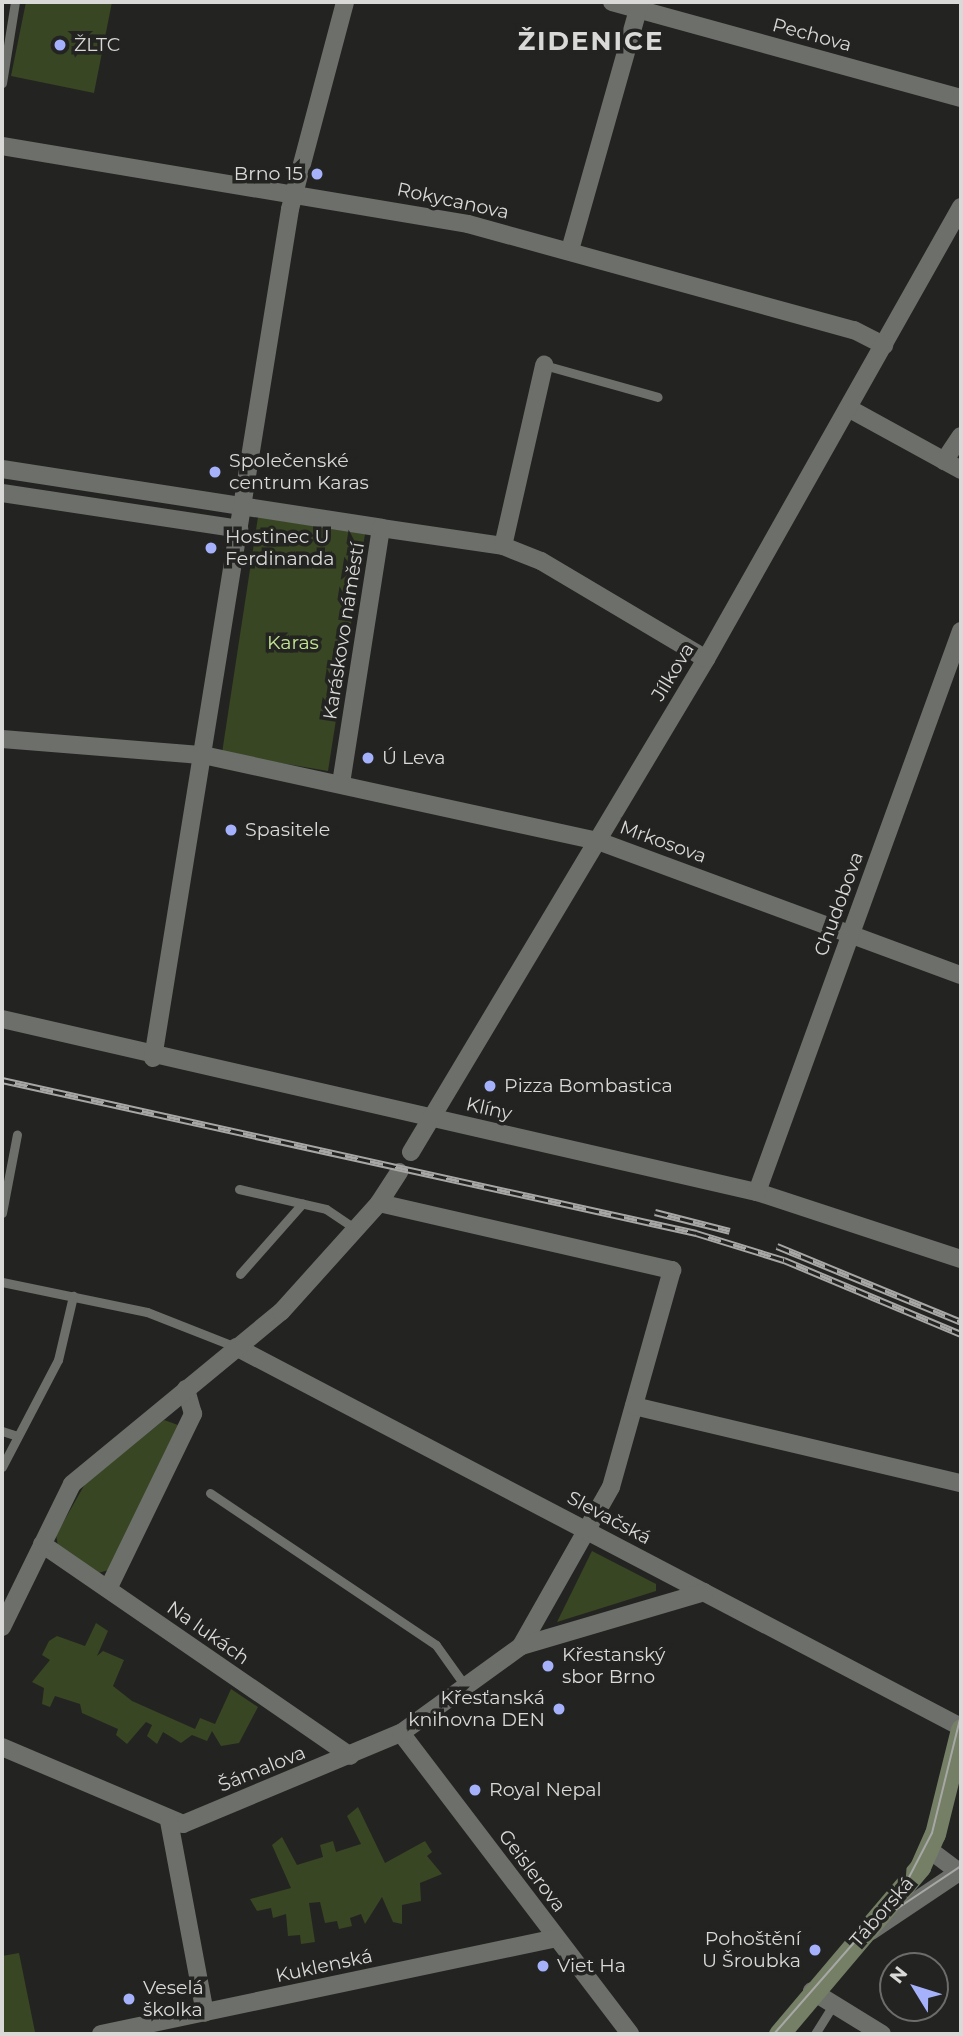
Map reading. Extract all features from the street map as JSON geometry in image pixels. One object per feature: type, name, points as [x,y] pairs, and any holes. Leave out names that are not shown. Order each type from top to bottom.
[{"type":"street","points":[[153,1058],[294,191],[345,2]]},
{"type":"street","name":"Pechova","points":[[612,2],[639,5],[961,99]]},
{"type":"street","points":[[570,250],[639,5]]},
{"type":"street","name":"Rokycanova","points":[[2,146],[294,191],[570,250],[854,330],[884,345]]},
{"type":"street","name":"Jílkova","points":[[411,1152],[706,659],[961,207]]},
{"type":"street","points":[[503,546],[544,365]]},
{"type":"street","points":[[849,409],[961,470]]},
{"type":"street","points":[[944,461],[961,436]]},
{"type":"street","name":"Karáskovo náměstí","points":[[2,469],[381,528],[341,783]]},
{"type":"street","points":[[2,493],[239,529]]},
{"type":"street","points":[[381,528],[503,546],[541,561],[706,659]]},
{"type":"street","name":"Chudobova","points":[[757,1192],[961,631]]},
{"type":"street","points":[[2,739],[203,755],[341,783]]},
{"type":"street","name":"Mrkosova","points":[[341,783],[598,841],[960,975]]},
{"type":"street","name":"Klíny","points":[[2,1019],[153,1058],[757,1192],[961,1258]]},
{"type":"street","points":[[2,1627],[72,1484],[281,1311],[379,1203],[399,1172]]},
{"type":"street","name":"Šámalova","points":[[379,1203],[672,1270],[611,1487],[522,1646]]},
{"type":"street","name":"Slevačská","points":[[236,1347],[961,1728]]},
{"type":"street","points":[[108,1588],[193,1414],[186,1389]]},
{"type":"street","points":[[634,1406],[961,1483]]},
{"type":"street","name":"Na lukách","points":[[42,1544],[351,1756]]},
{"type":"street","name":"Šámalova","points":[[169,1821],[183,1824],[401,1733],[522,1646],[705,1592]]},
{"type":"street","name":"Táborská","points":[[779,2034],[812,1991],[909,1885],[929,1849],[961,1728]]},
{"type":"street","name":"Geislerova","points":[[401,1733],[629,2034]]},
{"type":"street","points":[[2,1746],[169,1821],[205,2013]]},
{"type":"street","points":[[862,1936],[961,1872],[929,1849]]},
{"type":"street","name":"Kuklenská","points":[[102,2034],[556,1938]]},
{"type":"street","points":[[812,1991],[882,2034]]},
{"type":"lane","points":[[2,83],[15,2]]},
{"type":"lane","points":[[544,365],[658,397]]},
{"type":"lane","points":[[2,1213],[17,1134]]},
{"type":"lane","points":[[239,1189],[326,1209],[356,1229]]},
{"type":"lane","points":[[240,1274],[302,1203]]},
{"type":"lane","points":[[2,1282],[147,1312],[236,1347]]},
{"type":"lane","points":[[2,1467],[15,1436],[58,1360],[72,1296]]},
{"type":"lane","points":[[2,1431],[15,1436]]},
{"type":"lane","points":[[211,1493],[436,1645],[466,1686]]},
{"type":"lane","points":[[815,2034],[834,2004]]},
{"type":"green space","name":"ŽLTC","points":[[26,2],[112,2],[94,93],[11,76]]},
{"type":"green space","name":"Karas","points":[[258,517],[365,534],[328,771],[222,753]]},
{"type":"green space","points":[[164,1420],[178,1425],[109,1570],[98,1573],[58,1546],[56,1535],[85,1484]]},
{"type":"green space","points":[[592,1551],[656,1584],[656,1591],[557,1622]]},
{"type":"green space","points":[[96,1623],[108,1631],[97,1656],[103,1651],[124,1660],[113,1686],[132,1701],[195,1729],[200,1718],[215,1724],[231,1689],[258,1707],[239,1743],[221,1746],[212,1731],[207,1741],[192,1735],[181,1743],[163,1732],[157,1744],[147,1736],[152,1725],[146,1722],[127,1744],[116,1735],[118,1729],[82,1713],[80,1704],[55,1696],[50,1707],[42,1704],[44,1688],[32,1682],[50,1660],[42,1655],[49,1641],[57,1636],[85,1646]]},
{"type":"green space","points":[[358,1807],[385,1863],[425,1841],[432,1852],[427,1856],[442,1874],[420,1883],[421,1901],[402,1905],[402,1924],[393,1922],[382,1897],[365,1924],[361,1914],[350,1918],[352,1926],[339,1929],[337,1921],[325,1923],[320,1902],[309,1903],[315,1942],[301,1944],[300,1935],[288,1936],[286,1914],[273,1918],[271,1908],[257,1911],[250,1899],[291,1888],[272,1845],[282,1837],[297,1865],[323,1857],[320,1845],[333,1841],[336,1852],[361,1844],[347,1816]]},
{"type":"green space","points":[[19,1953],[35,2032],[2,2034],[2,1956]]},
{"type":"tram line","points":[[774,2034],[906,1883],[932,1833],[961,1715]]},
{"type":"tram line","points":[[883,1918],[961,1866]]},
{"type":"railway","points":[[2,1080],[696,1233],[784,1260],[961,1334]]},
{"type":"railway","points":[[655,1212],[730,1231]]},
{"type":"railway","points":[[777,1246],[961,1322]]},
{"type":"place","name":"ŽLTC","points":[[60,45]]},
{"type":"place","name":"Brno 15","points":[[317,174]]},
{"type":"place","name":"Společenské centrum Karas","points":[[215,472]]},
{"type":"place","name":"Hostinec U Ferdinanda","points":[[211,548]]},
{"type":"place","name":"Ú Leva","points":[[368,758]]},
{"type":"place","name":"Spasitele","points":[[231,830]]},
{"type":"place","name":"Pizza Bombastica","points":[[490,1086]]},
{"type":"place","name":"Křestanský sbor Brno","points":[[548,1666]]},
{"type":"place","name":"Křesťanská knihovna DEN","points":[[559,1709]]},
{"type":"place","name":"Royal Nepal","points":[[475,1790]]},
{"type":"place","name":"Pohoštění U Šroubka","points":[[815,1950]]},
{"type":"place","name":"Viet Ha","points":[[543,1966]]},
{"type":"place","name":"Veselá školka","points":[[129,1999]]},
{"type":"district","name":"ŽIDENICE","points":[[591,42]]}]
